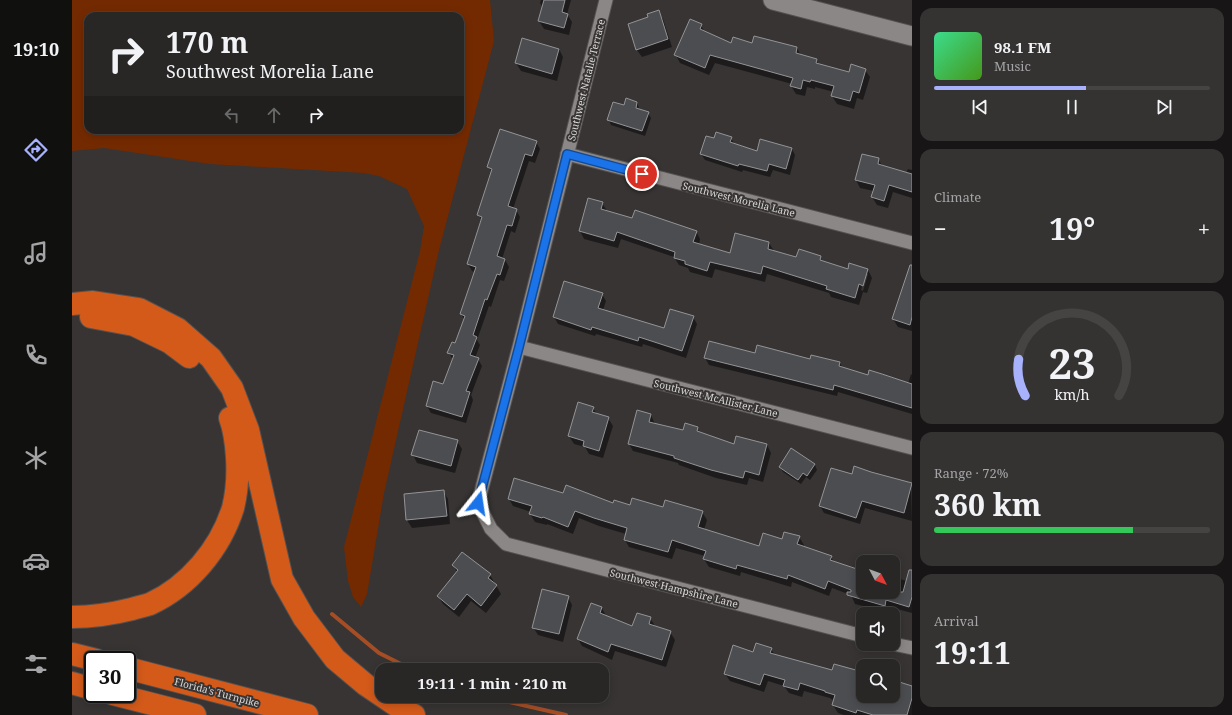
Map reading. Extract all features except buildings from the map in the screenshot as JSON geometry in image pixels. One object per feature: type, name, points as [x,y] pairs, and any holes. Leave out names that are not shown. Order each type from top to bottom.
[{"type":"highway","points":[[72,304],[93,302],[139,310],[178,329],[211,358],[232,388],[248,430],[282,579],[301,612],[335,659],[366,685],[400,708],[414,715]]},
{"type":"highway","points":[[72,319],[95,317],[134,325],[169,342],[199,366],[224,402],[235,431],[238,474],[233,507],[222,535],[205,561],[177,588],[149,604],[102,615],[72,617]]},
{"type":"highway","points":[[72,654],[84,657]]},
{"type":"highway","name":"Florida's Turnpike","points":[[136,670],[307,715]]},
{"type":"highway","points":[[72,683],[84,686]]},
{"type":"highway","points":[[136,700],[195,715]]},
{"type":"street","name":"Southwest Natalie Terrace","points":[[491,529],[478,503],[519,347],[606,0]]},
{"type":"street","points":[[773,0],[912,36]]},
{"type":"street","name":"Southwest Morelia Lane","points":[[567,154],[912,243]]},
{"type":"street","name":"Southwest McAllister Lane","points":[[519,347],[912,448]]},
{"type":"street","name":"Southwest Hampshire Lane","points":[[491,529],[506,544],[856,634]]},
{"type":"street","points":[[900,645],[912,648]]},
{"type":"shaded area","points":[[72,0],[490,0],[494,41],[439,250],[384,493],[367,594],[361,607],[353,597],[348,581],[344,547],[420,251],[424,226],[407,189],[379,176],[364,173],[210,164],[104,148],[72,151]]},
{"type":"waterway","points":[[332,614],[379,653],[399,663]]},
{"type":"waterway","points":[[514,703],[566,715]]},
{"type":"route","points":[[478,503],[567,154],[642,174]]}]
